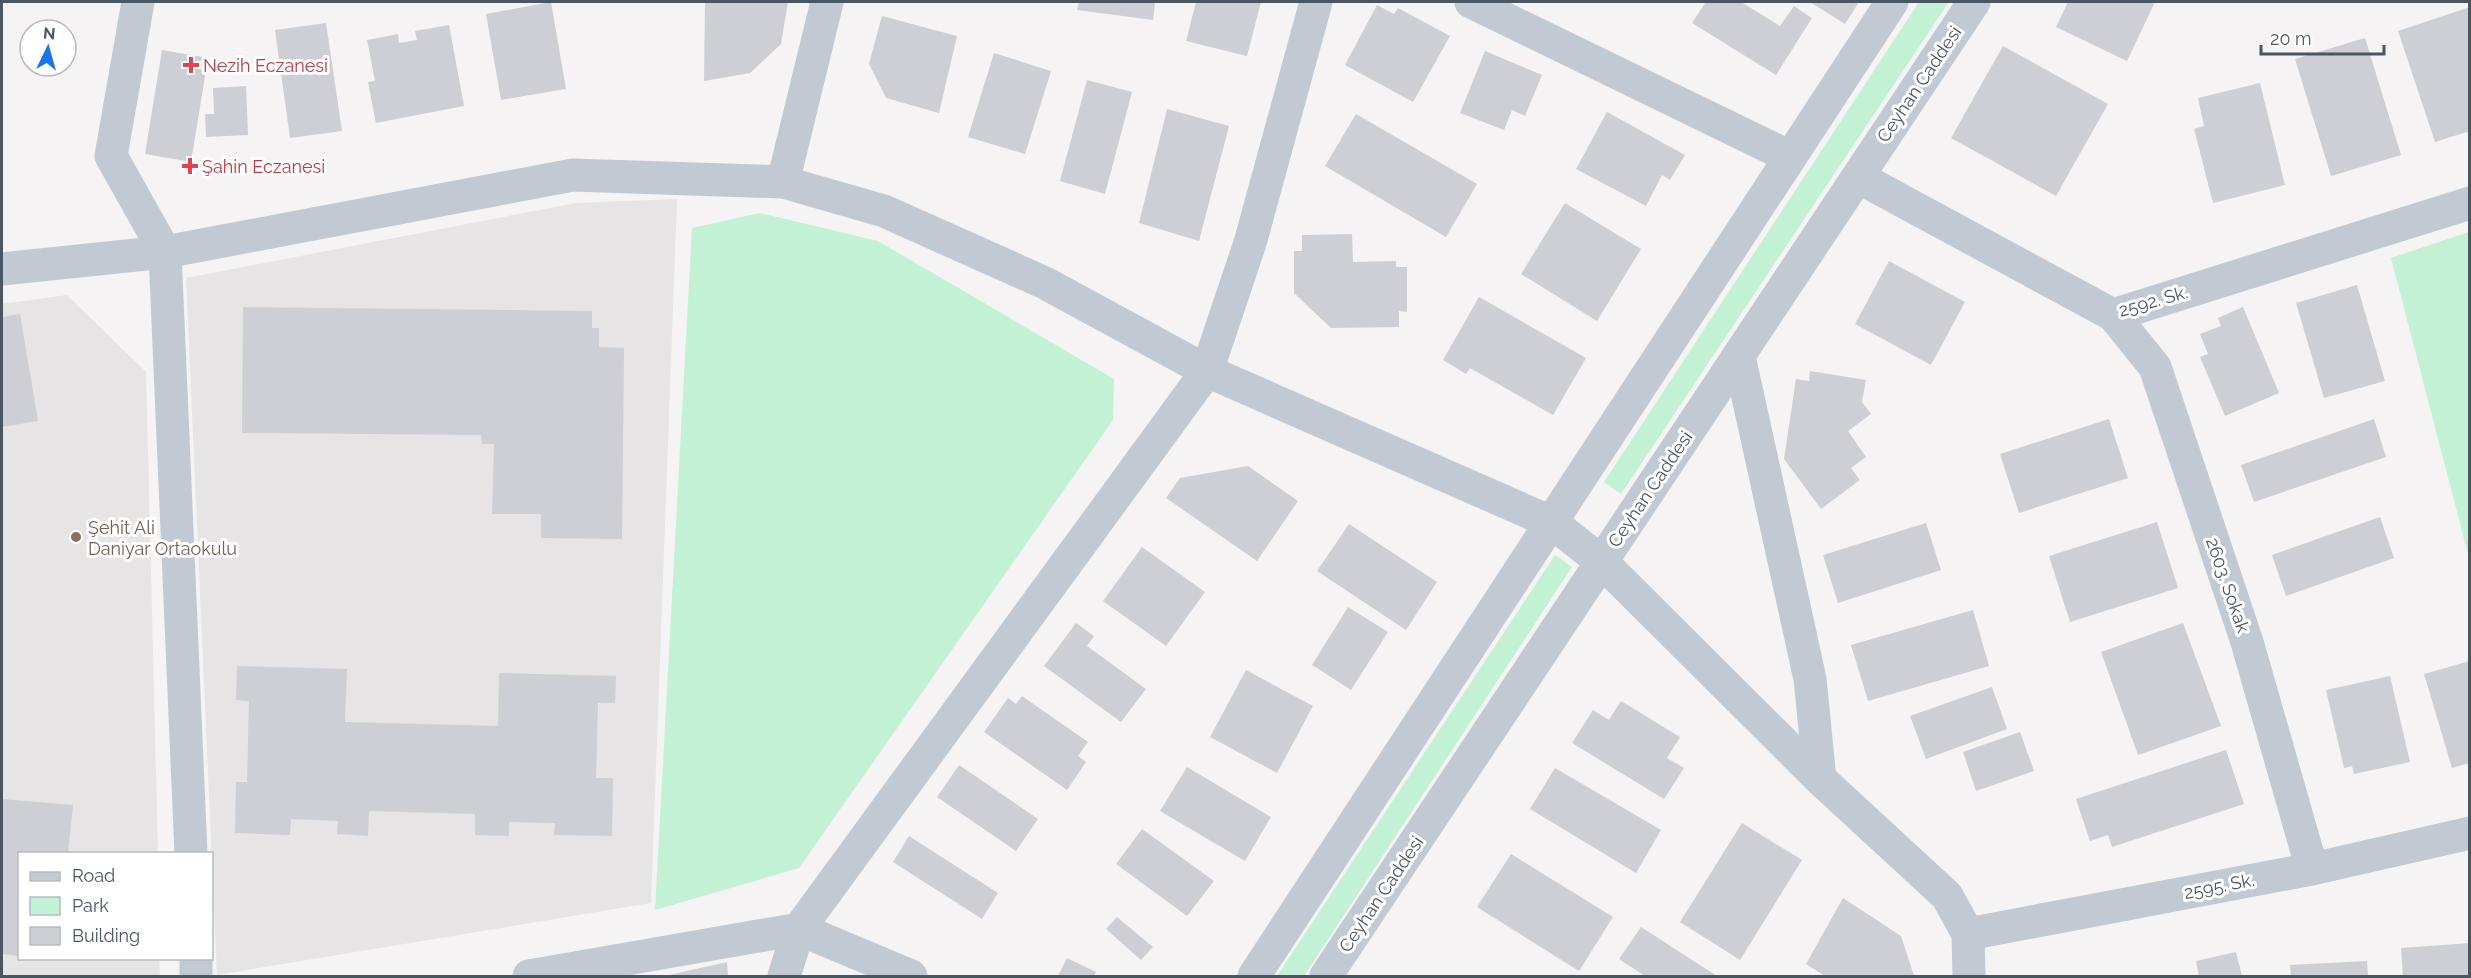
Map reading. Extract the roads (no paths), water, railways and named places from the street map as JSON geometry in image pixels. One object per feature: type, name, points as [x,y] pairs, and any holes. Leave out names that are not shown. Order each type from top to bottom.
[{"type":"street","points":[[138,2],[111,156],[165,252],[191,852]]},
{"type":"street","points":[[783,182],[827,2]]},
{"type":"street","points":[[784,976],[799,928],[1207,371],[1250,243],[1316,2]]},
{"type":"street","points":[[1471,2],[1790,157]]},
{"type":"street","points":[[1254,976],[1892,2]]},
{"type":"street","name":"Ceyhan Caddesi","points":[[1326,976],[1974,2]]},
{"type":"street","points":[[2,269],[165,252],[573,175],[783,182],[884,211],[1023,273],[1207,371],[1551,522],[1602,562],[1820,779],[1947,896],[1968,934],[1970,976]]},
{"type":"street","name":"2592. Sk.","points":[[1858,177],[2113,315],[2469,203]]},
{"type":"street","name":"2603. Sokak","points":[[2113,315],[2155,367],[2247,642],[2312,869]]},
{"type":"street","points":[[1739,356],[1810,679],[1820,779]]},
{"type":"street","name":"2595. Sk.","points":[[1968,934],[2312,869],[2469,833]]},
{"type":"street","points":[[529,976],[799,928],[911,976]]},
{"type":"street","points":[[196,960],[196,976]]},
{"type":"place","name":"Nezih Eczanesi","points":[[191,65]]},
{"type":"place","name":"Şahin Eczanesi","points":[[190,166]]},
{"type":"place","name":"Şehit Ali Daniyar Ortaokulu","points":[[76,537]]}]
